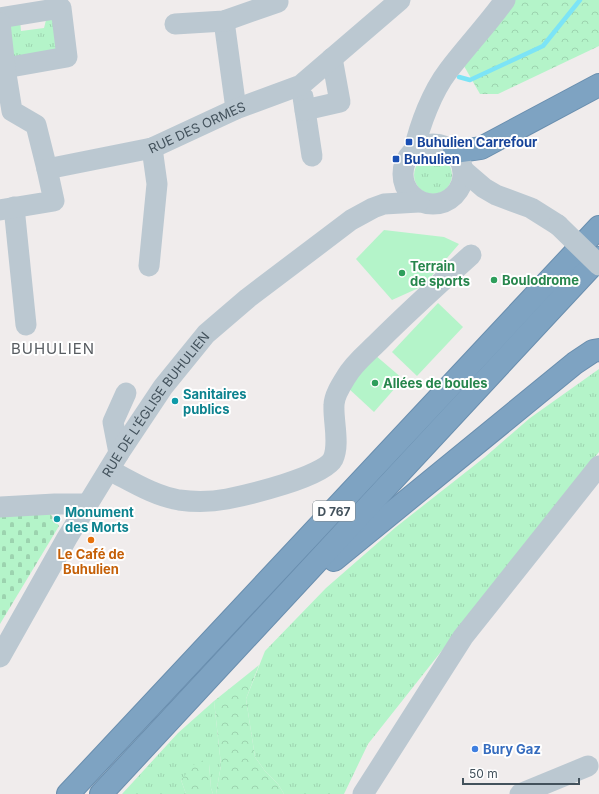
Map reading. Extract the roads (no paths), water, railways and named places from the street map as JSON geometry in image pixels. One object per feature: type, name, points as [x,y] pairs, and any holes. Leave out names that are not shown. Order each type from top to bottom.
[{"type":"highway","points":[[453,156],[481,148],[599,85]]},
{"type":"highway","name":"D 767","points":[[68,794],[599,228]]},
{"type":"highway","name":"D 767","points":[[101,794],[599,258]]},
{"type":"highway","name":"D 767","points":[[268,614],[575,363],[593,351],[599,350]]},
{"type":"street","name":"RUE DES ORMES","points":[[47,169],[152,148],[236,109],[301,85],[400,0]]},
{"type":"street","points":[[496,195],[476,196],[429,205],[419,202],[412,197],[403,182],[402,174],[423,120],[447,72],[505,0]]},
{"type":"street","points":[[175,24],[224,21],[278,2]]},
{"type":"street","points":[[0,18],[61,8],[67,57],[5,68]]},
{"type":"street","points":[[224,21],[236,109]]},
{"type":"street","points":[[0,23],[12,111],[36,125],[54,200],[7,209],[26,325]]},
{"type":"street","points":[[305,110],[340,102],[332,58]]},
{"type":"street","points":[[301,85],[312,156]]},
{"type":"street","points":[[430,105],[433,130],[475,182],[496,195],[531,208],[558,226],[599,265]]},
{"type":"street","points":[[409,158],[423,145],[433,144],[453,156],[463,179],[460,188],[448,201]]},
{"type":"street","points":[[149,266],[158,184],[152,148]]},
{"type":"street","name":"RUE DE L'ÉGLISE BUHULIEN","points":[[373,208],[397,178],[409,158]]},
{"type":"street","name":"RUE DE L'ÉGLISE BUHULIEN","points":[[0,657],[114,461],[163,386],[206,334],[248,298],[351,220],[384,204],[396,202],[419,202]]},
{"type":"street","points":[[126,393],[113,422],[114,461],[161,495],[178,500],[201,502],[226,499],[289,483],[317,472],[332,460],[336,451],[334,403],[338,391],[346,376],[392,328],[471,255]]},
{"type":"street","points":[[364,794],[463,637],[599,466]]},
{"type":"street","points":[[0,507],[88,504]]},
{"type":"street","points":[[520,794],[588,766]]},
{"type":"waterway","points":[[459,77],[470,80],[543,46],[580,0]]},
{"type":"place","name":"Buhulien Carrefour","points":[[409,142]]},
{"type":"place","name":"Buhulien","points":[[396,159]]},
{"type":"place","name":"Terrain de sports","points":[[402,273]]},
{"type":"place","name":"Boulodrome","points":[[494,280]]},
{"type":"place","name":"Allées de boules","points":[[375,383]]},
{"type":"place","name":"Sanitaires publics","points":[[175,401]]},
{"type":"place","name":"Monument des Morts","points":[[57,519]]},
{"type":"place","name":"Le Café de Buhulien","points":[[91,540]]},
{"type":"place","name":"Bury Gaz","points":[[475,749]]},
{"type":"district","name":"BUHULIEN","points":[[53,348]]}]
